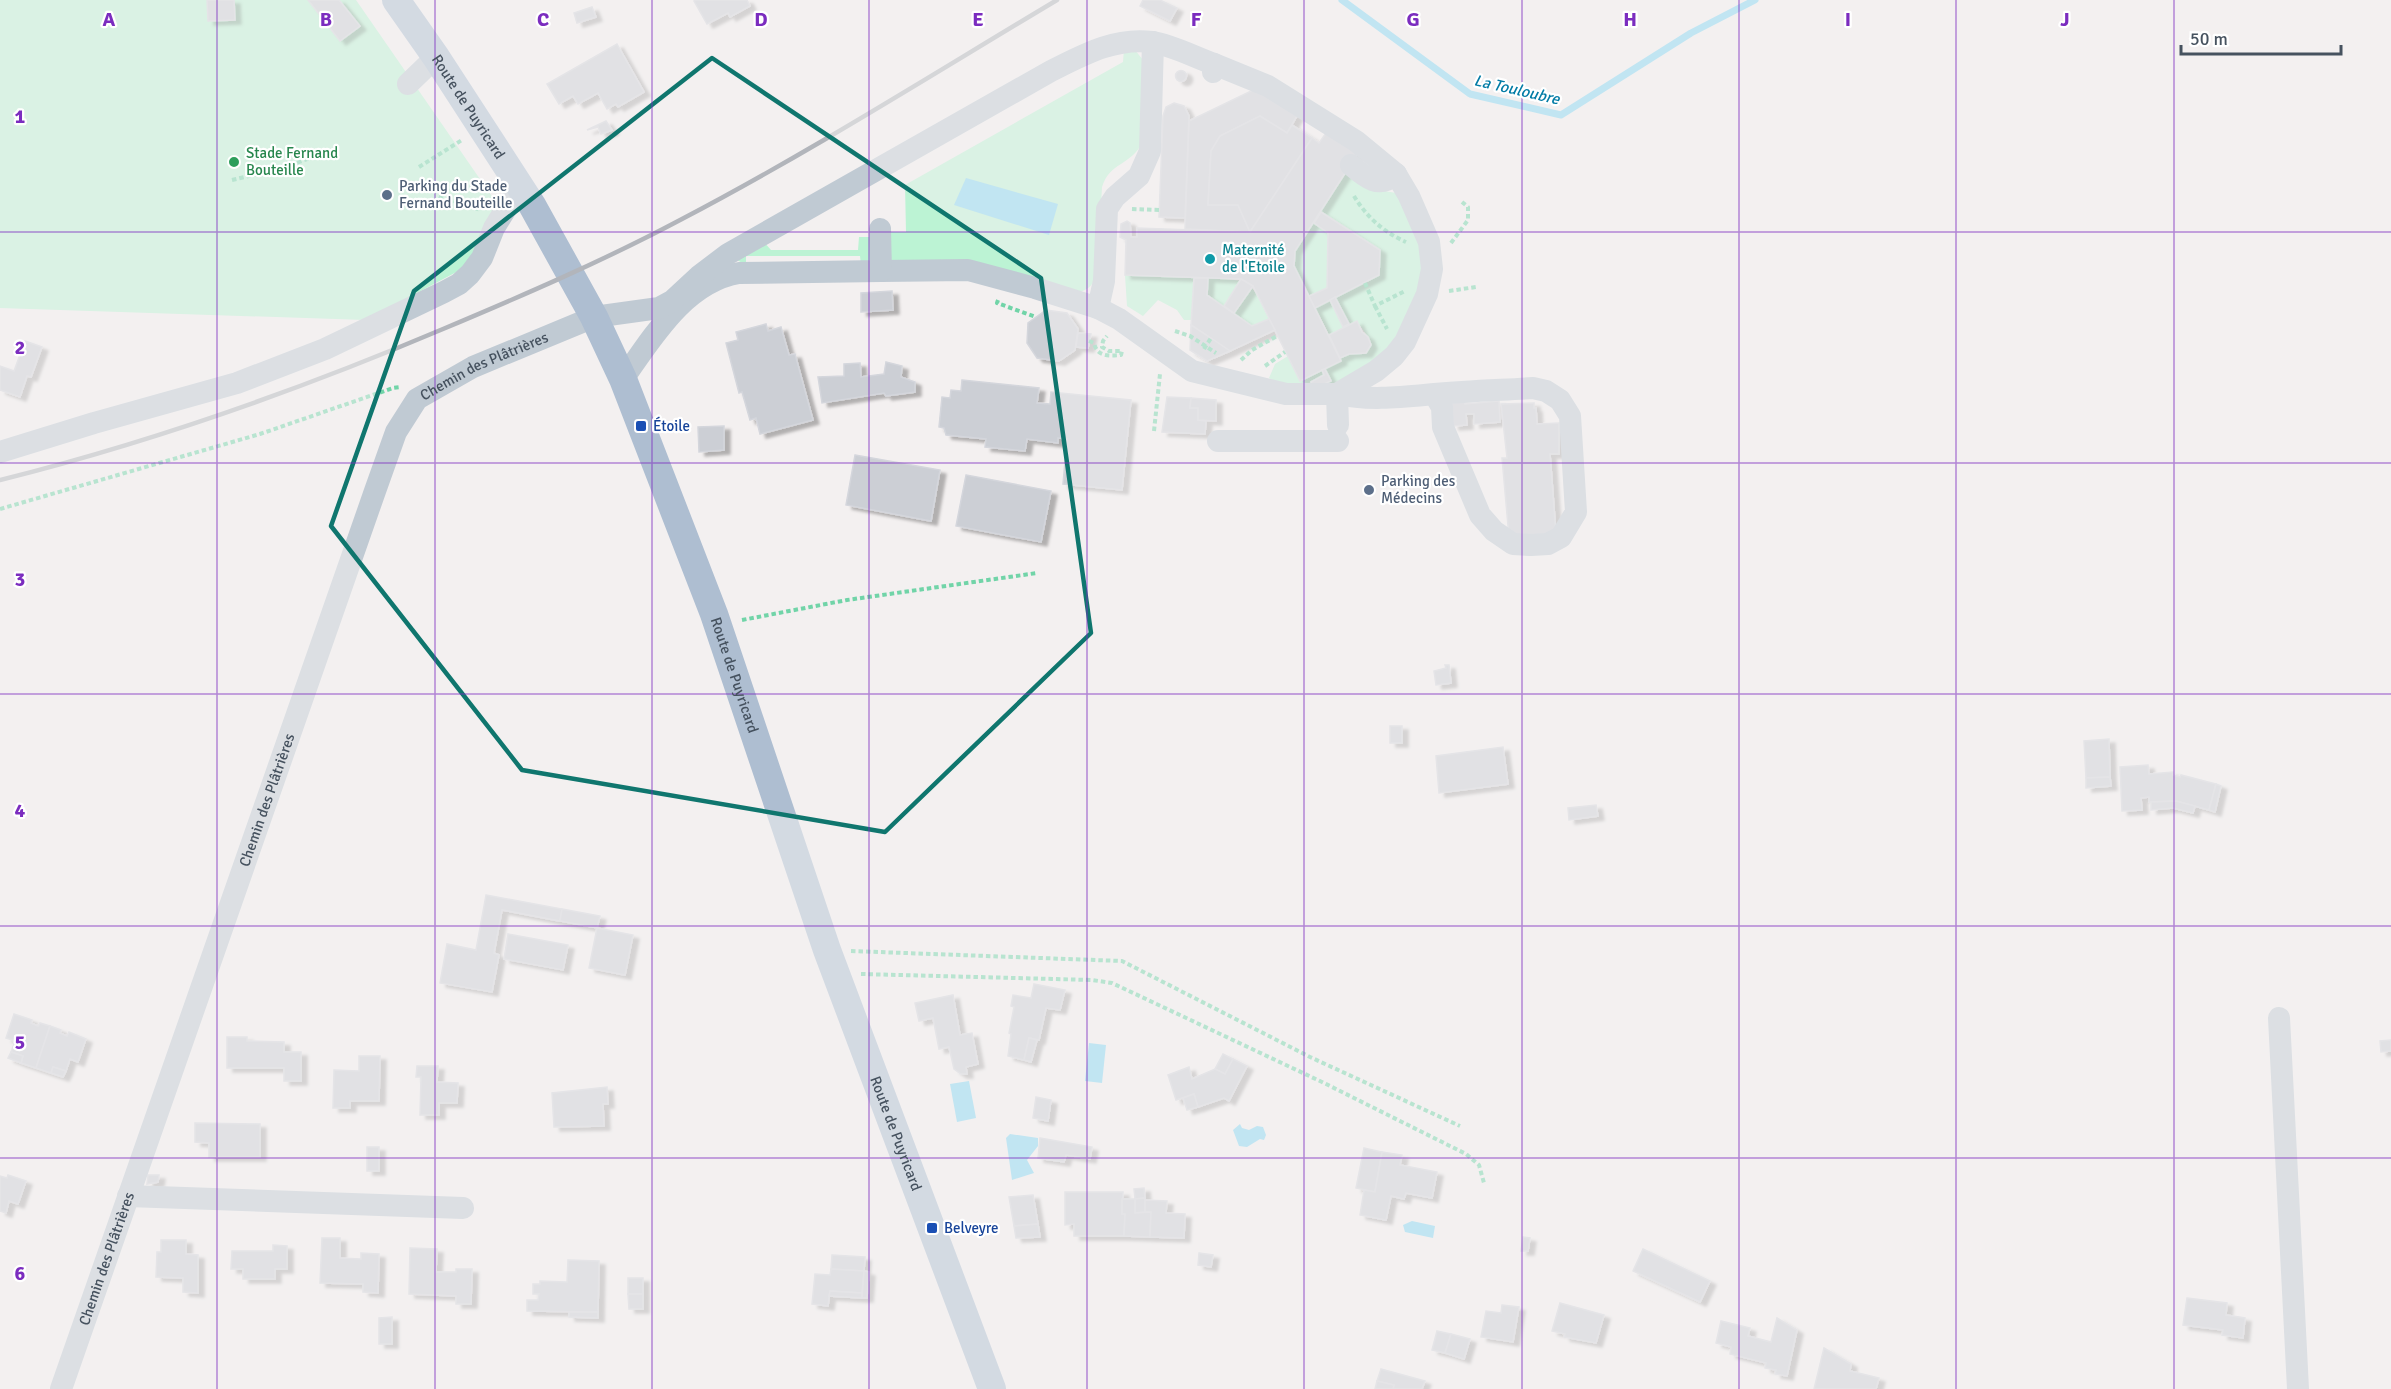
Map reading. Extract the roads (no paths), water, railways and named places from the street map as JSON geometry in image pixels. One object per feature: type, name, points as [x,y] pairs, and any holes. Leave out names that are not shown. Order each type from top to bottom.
[{"type":"main road","name":"Route de Puyricard","points":[[396,0],[520,186],[588,306],[623,379],[718,626],[831,962],[992,1389]]},
{"type":"street","name":"Chemin des Plâtrières","points":[[61,1389],[396,432],[417,399],[436,386],[588,306],[659,308],[672,301],[728,254],[1051,71],[1096,49],[1125,42],[1153,42]]},
{"type":"street","points":[[1098,308],[1104,281],[1107,209],[1115,197],[1139,176],[1150,151],[1153,42],[1244,83],[1268,86],[1363,146],[1396,174],[1420,218],[1430,257],[1426,294],[1405,342],[1394,356],[1376,371],[1337,394]]},
{"type":"street","points":[[408,84],[436,57]]},
{"type":"street","points":[[1356,169],[1378,183],[1389,180],[1396,174]]},
{"type":"street","points":[[0,452],[237,383],[325,349],[444,292],[459,284],[482,258],[494,228],[520,186]]},
{"type":"street","points":[[880,229],[881,271]]},
{"type":"street","points":[[623,379],[664,321],[687,300],[718,278],[739,273],[968,270],[1098,308],[1119,319],[1192,371],[1286,394],[1337,394],[1358,399],[1434,394],[1533,388],[1546,391],[1560,400],[1570,416],[1576,512],[1561,537],[1548,544],[1513,544],[1494,531],[1480,515],[1443,427],[1442,407],[1434,394]]},
{"type":"street","points":[[1218,441],[1338,433],[1337,394]]},
{"type":"street","points":[[2279,1018],[2298,1389]]},
{"type":"street","points":[[128,1196],[463,1208]]},
{"type":"water","points":[[966,178],[1058,204],[1049,235],[954,205]]},
{"type":"water","points":[[1089,1043],[1106,1045],[1102,1083],[1085,1081]]},
{"type":"water","points":[[969,1081],[976,1118],[957,1122],[950,1084]]},
{"type":"water","points":[[1240,1124],[1242,1128],[1249,1130],[1257,1126],[1263,1127],[1266,1135],[1264,1140],[1260,1139],[1247,1147],[1239,1146],[1233,1130]]},
{"type":"water","points":[[1010,1134],[1038,1138],[1038,1146],[1027,1160],[1034,1173],[1012,1180],[1006,1138]]},
{"type":"water","points":[[1412,1221],[1435,1226],[1433,1238],[1405,1232],[1403,1225]]},
{"type":"waterway","name":"La Touloubre","points":[[1342,0],[1470,94],[1561,115],[1691,33],[1755,0]]},
{"type":"railway","points":[[0,480],[169,432],[280,394],[564,277],[624,249],[777,167],[1057,0]]},
{"type":"place","name":"Stade Fernand Bouteille","points":[[234,162]]},
{"type":"place","name":"Parking du Stade Fernand Bouteille","points":[[387,195]]},
{"type":"place","name":"Maternité de l'Etoile","points":[[1210,259]]},
{"type":"place","name":"Étoile","points":[[641,426]]},
{"type":"place","name":"Parking des Médecins","points":[[1369,490]]},
{"type":"place","name":"Belveyre","points":[[932,1228]]}]
